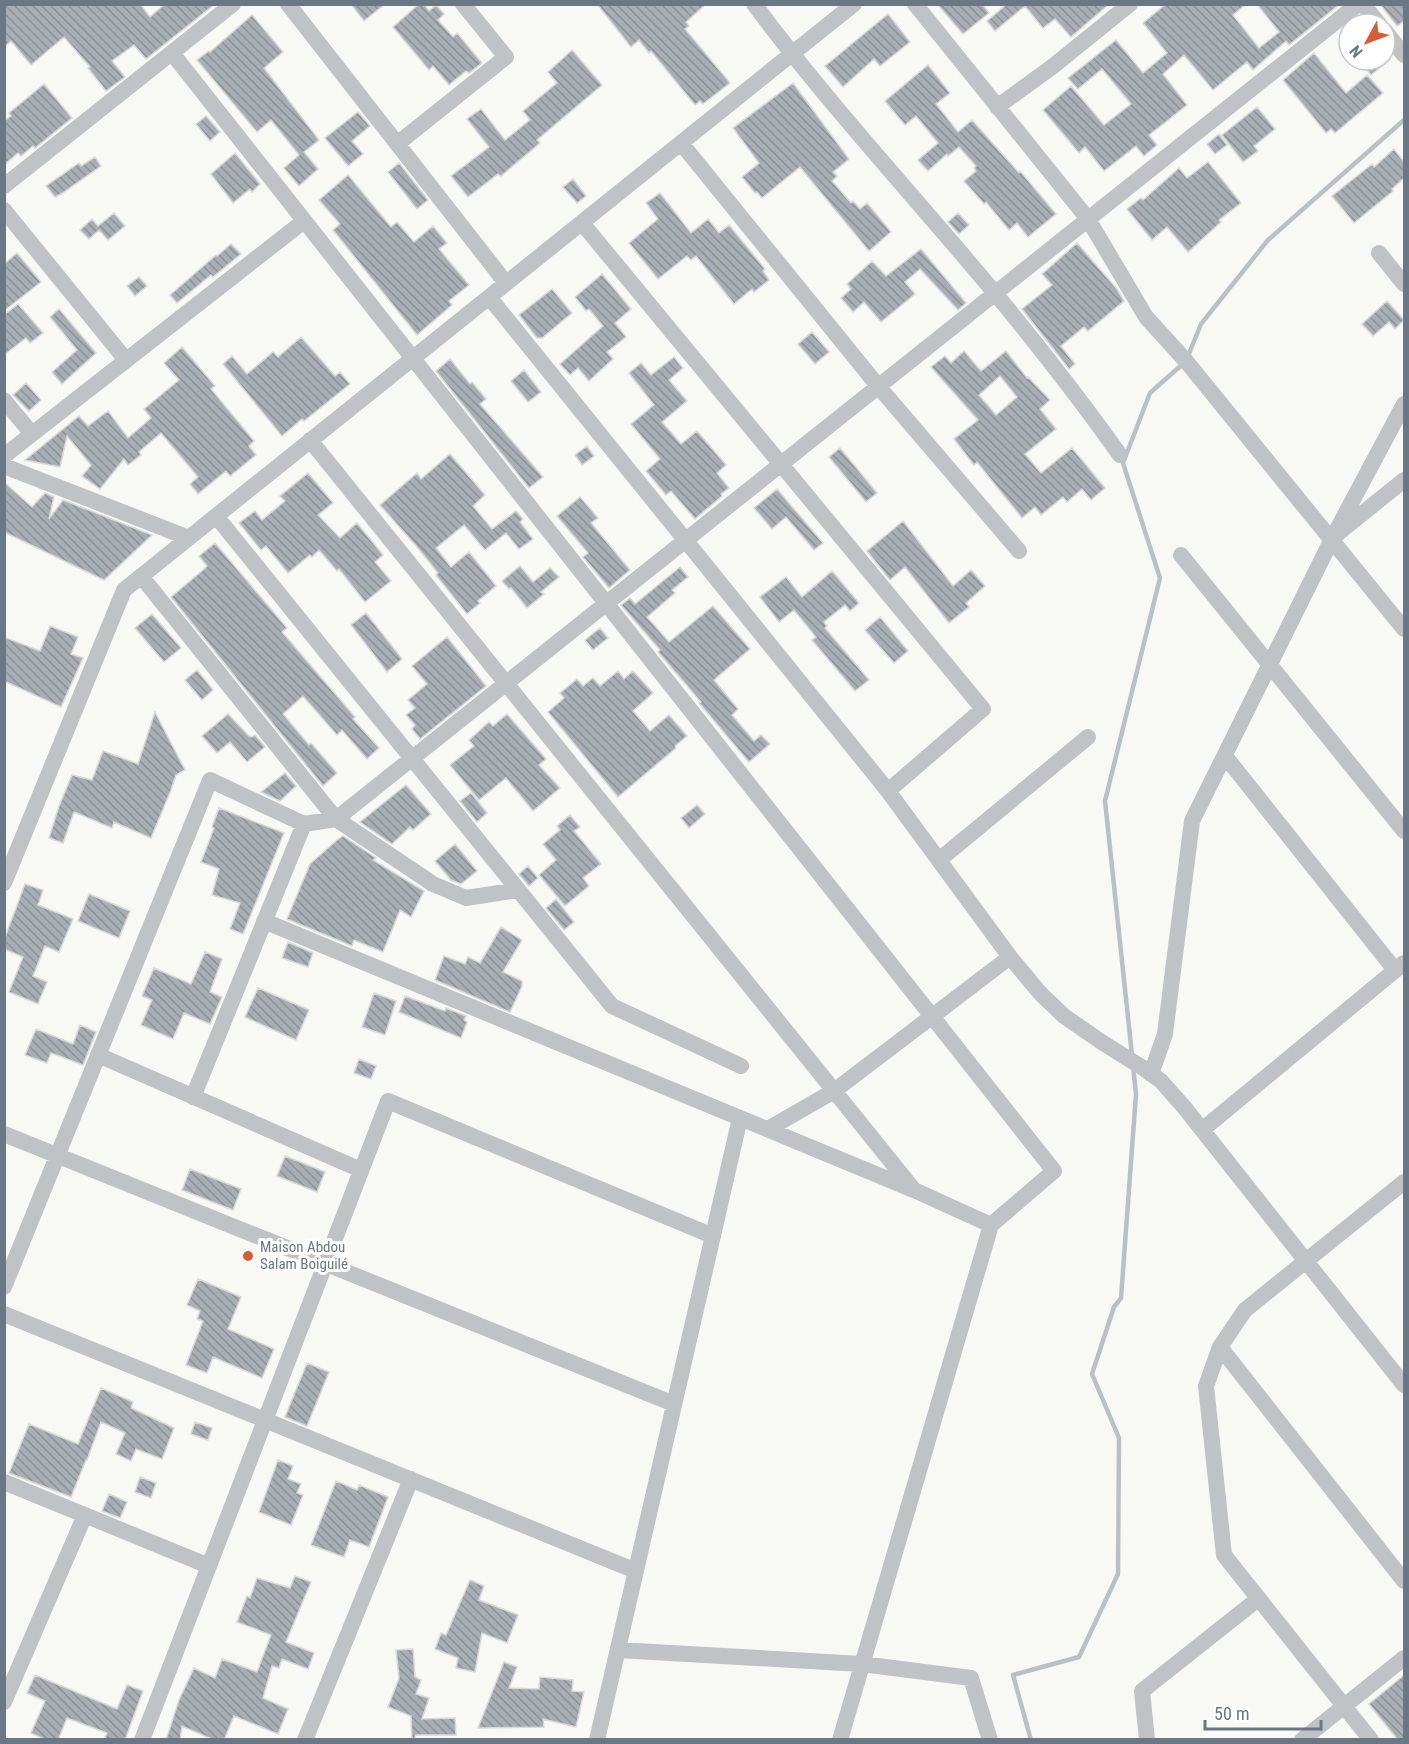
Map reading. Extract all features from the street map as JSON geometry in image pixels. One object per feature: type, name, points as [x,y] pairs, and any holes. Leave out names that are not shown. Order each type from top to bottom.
[{"type":"street","points":[[4,186],[233,4]]},
{"type":"street","points":[[288,4],[506,283]]},
{"type":"street","points":[[397,144],[506,57],[463,4]]},
{"type":"street","points":[[754,4],[791,55],[995,294],[1088,410],[1120,454]]},
{"type":"street","points":[[4,884],[124,590],[854,4]]},
{"type":"street","points":[[915,4],[1088,219],[1146,317],[1186,362],[1404,629]]},
{"type":"street","points":[[997,107],[1052,67],[1130,4]]},
{"type":"street","points":[[4,1287],[210,780],[304,824],[336,819],[1358,4]]},
{"type":"street","points":[[172,53],[1054,1171],[991,1226],[840,1740]]},
{"type":"street","points":[[681,143],[878,387],[1018,551]]},
{"type":"street","points":[[4,210],[126,360]]},
{"type":"street","points":[[4,456],[304,221]]},
{"type":"street","points":[[582,223],[983,709],[888,791]]},
{"type":"street","points":[[1379,253],[1404,285]]},
{"type":"street","points":[[489,297],[888,791],[1010,957],[1040,993],[1100,1041],[1161,1081],[1404,1385]]},
{"type":"street","points":[[4,400],[32,434]]},
{"type":"street","points":[[1147,1071],[1165,1034],[1192,821],[1332,539],[1404,404]]},
{"type":"street","points":[[310,440],[914,1190]]},
{"type":"street","points":[[4,466],[189,538]]},
{"type":"street","points":[[1332,539],[1404,480]]},
{"type":"street","points":[[216,516],[612,1006],[741,1066]]},
{"type":"street","points":[[1181,555],[1404,831]]},
{"type":"street","points":[[141,576],[336,819],[433,884],[466,898],[518,890]]},
{"type":"street","points":[[939,860],[1088,737]]},
{"type":"street","points":[[1202,1130],[1400,966],[1225,756]]},
{"type":"street","points":[[193,1096],[304,824]]},
{"type":"street","points":[[264,921],[914,1190],[991,1226]]},
{"type":"street","points":[[768,1130],[834,1091],[1010,957]]},
{"type":"street","points":[[98,1055],[361,1170]]},
{"type":"street","points":[[142,1740],[388,1101],[713,1236]]},
{"type":"street","points":[[597,1740],[740,1118]]},
{"type":"street","points":[[4,1134],[674,1404]]},
{"type":"street","points":[[1371,1740],[1224,1555],[1206,1386],[1221,1347],[1245,1310],[1403,1184]]},
{"type":"street","points":[[4,1314],[636,1571]]},
{"type":"street","points":[[1221,1347],[1404,1581]]},
{"type":"street","points":[[305,1740],[411,1479]]},
{"type":"street","points":[[4,1482],[209,1566]]},
{"type":"street","points":[[4,1702],[9,1678],[85,1515]]},
{"type":"street","points":[[1147,1740],[1142,1691],[1258,1599]]},
{"type":"street","points":[[618,1650],[862,1664],[971,1678],[990,1740]]},
{"type":"street","points":[[1302,1740],[1404,1658]]},
{"type":"building","points":[[4,4],[140,4],[150,17],[165,4],[215,4],[146,59],[134,45],[112,61],[125,77],[106,91],[88,68],[90,67],[64,37],[31,65],[11,41],[4,47]]},
{"type":"building","points":[[351,4],[385,4],[364,21]]},
{"type":"building","points":[[419,4],[424,4],[429,11],[436,5],[444,14],[438,20],[453,37],[457,33],[482,63],[469,73],[466,71],[449,85],[433,66],[429,70],[393,27]]},
{"type":"building","points":[[597,4],[706,4],[686,22],[689,26],[685,29],[730,83],[703,104],[700,101],[695,105],[651,51],[649,53],[639,40],[631,47]]},
{"type":"building","points":[[937,4],[982,4],[989,13],[963,34]]},
{"type":"building","points":[[1007,4],[1109,4],[1071,37],[1055,19],[1043,28],[1025,6],[995,31],[987,21]]},
{"type":"building","points":[[1166,4],[1246,4],[1233,15],[1259,48],[1279,32],[1257,4],[1340,4],[1289,45],[1286,41],[1253,70],[1247,62],[1213,90],[1184,55],[1163,74],[1187,105],[1149,135],[1157,145],[1144,156],[1136,146],[1104,171],[1085,147],[1079,153],[1043,110],[1071,86],[1104,125],[1131,104],[1102,69],[1078,89],[1068,78],[1116,40],[1143,73],[1167,53],[1143,23]]},
{"type":"building","points":[[1380,4],[1404,4],[1404,21],[1397,26],[1397,12],[1386,12]]},
{"type":"building","points":[[888,14],[910,42],[880,66],[874,59],[843,87],[825,66]]},
{"type":"building","points":[[252,15],[283,52],[264,68],[319,140],[304,152],[318,169],[299,186],[284,168],[299,155],[271,120],[257,132],[197,60],[210,52]]},
{"type":"building","points":[[572,50],[602,85],[537,140],[540,143],[501,176],[498,174],[468,197],[451,176],[489,147],[467,119],[481,109],[505,140],[530,120],[523,111],[557,83],[548,72]]},
{"type":"building","points":[[1314,53],[1346,93],[1367,75],[1383,93],[1335,133],[1331,129],[1326,133],[1283,80]]},
{"type":"building","points":[[928,65],[950,93],[936,104],[958,132],[972,120],[1019,173],[1020,171],[1056,214],[1028,237],[1017,223],[1009,230],[986,202],[984,204],[964,181],[976,171],[974,168],[976,166],[959,147],[948,156],[947,154],[928,171],[918,160],[938,143],[916,116],[905,125],[885,101]]},
{"type":"building","points":[[793,83],[849,159],[833,172],[837,176],[832,181],[851,203],[853,201],[860,209],[867,203],[891,232],[869,251],[800,167],[762,198],[742,177],[759,163],[733,128]]},
{"type":"building","points":[[44,84],[72,118],[35,148],[33,146],[21,156],[18,153],[4,165],[4,121],[11,116],[9,113]]},
{"type":"building","points":[[1257,107],[1275,129],[1254,146],[1258,151],[1243,162],[1222,135]]},
{"type":"building","points":[[358,112],[370,126],[352,141],[363,154],[348,166],[325,138]]},
{"type":"building","points":[[206,116],[220,132],[210,141],[196,124]]},
{"type":"building","points":[[1219,134],[1227,145],[1215,154],[1207,144]]},
{"type":"building","points":[[1394,149],[1404,162],[1404,178],[1392,189],[1393,191],[1354,223],[1332,196],[1372,164],[1374,167]]},
{"type":"building","points":[[235,153],[260,184],[252,192],[250,189],[233,203],[211,174]]},
{"type":"building","points":[[95,157],[101,166],[61,194],[55,197],[46,186],[79,163],[81,166]]},
{"type":"building","points":[[1208,162],[1241,203],[1219,220],[1221,222],[1188,252],[1167,227],[1152,240],[1127,209],[1141,198],[1143,200],[1179,168],[1187,178]]},
{"type":"building","points":[[399,163],[428,200],[417,209],[388,172]]},
{"type":"building","points":[[348,175],[391,227],[397,222],[414,242],[433,226],[447,243],[439,249],[469,285],[449,301],[452,305],[417,335],[333,230],[340,224],[319,200]]},
{"type":"building","points":[[573,179],[586,196],[577,203],[563,187]]},
{"type":"building","points":[[660,193],[691,233],[708,219],[719,233],[729,225],[765,269],[763,271],[769,280],[754,292],[752,289],[734,304],[696,256],[691,260],[687,256],[658,279],[629,243],[658,219],[646,203]]},
{"type":"building","points":[[114,213],[125,226],[108,240],[99,230],[89,239],[80,230],[92,219],[98,226]]},
{"type":"building","points":[[958,213],[969,225],[959,234],[948,222]]},
{"type":"building","points":[[1077,243],[1117,289],[1124,301],[1088,331],[1084,327],[1061,346],[1075,364],[1069,369],[1022,309],[1052,285],[1042,274]]},
{"type":"building","points":[[231,244],[241,254],[177,303],[170,295]]},
{"type":"building","points":[[921,249],[966,303],[958,310],[920,269],[905,282],[915,294],[881,322],[864,302],[853,312],[841,298],[851,289],[847,284],[872,261],[886,276]]},
{"type":"building","points":[[17,253],[41,282],[4,311],[4,264]]},
{"type":"building","points":[[602,274],[631,309],[615,323],[626,337],[607,352],[613,359],[589,381],[578,368],[570,375],[560,364],[603,326],[589,309],[586,311],[575,297]]},
{"type":"building","points":[[139,277],[147,286],[135,296],[127,286]]},
{"type":"building","points":[[552,289],[572,313],[542,338],[537,338],[519,315]]},
{"type":"building","points":[[1387,301],[1404,320],[1395,329],[1389,322],[1373,336],[1362,324]]},
{"type":"building","points":[[18,304],[43,333],[30,343],[26,338],[4,355],[4,315]]},
{"type":"building","points":[[59,309],[96,353],[62,384],[52,372],[77,350],[50,317]]},
{"type":"building","points":[[812,332],[829,352],[815,364],[798,344]]},
{"type":"building","points":[[301,337],[335,376],[340,372],[350,384],[282,436],[223,364],[232,356],[247,374],[273,352],[278,357]]},
{"type":"building","points":[[182,347],[215,386],[211,389],[254,441],[249,446],[256,455],[230,476],[226,471],[198,494],[190,484],[198,477],[161,433],[139,452],[141,455],[128,465],[124,459],[100,489],[82,476],[91,465],[67,436],[60,467],[25,460],[79,416],[88,426],[108,411],[128,438],[151,418],[144,409],[179,380],[164,363]]},
{"type":"building","points":[[964,351],[981,371],[1006,351],[1027,378],[1050,400],[1040,409],[1056,429],[1025,454],[1041,473],[1072,448],[1105,488],[1091,500],[1082,489],[1067,502],[1063,497],[1041,515],[1035,507],[1022,518],[977,462],[974,465],[954,439],[978,420],[931,367],[945,356],[951,363]],"holes":[[[1000,376],[1017,397],[996,415],[979,395]]]},
{"type":"building","points":[[674,357],[683,368],[669,380],[687,401],[662,422],[681,444],[697,431],[726,465],[717,473],[729,488],[695,519],[671,491],[666,495],[646,471],[660,459],[631,424],[654,405],[629,373],[641,363],[651,375]]},
{"type":"building","points":[[450,359],[470,384],[472,382],[486,399],[480,404],[543,477],[529,488],[436,371]]},
{"type":"building","points":[[524,370],[541,392],[528,402],[511,381]]},
{"type":"building","points":[[26,383],[41,400],[29,411],[13,395]]},
{"type":"building","points":[[587,446],[594,456],[582,465],[575,455]]},
{"type":"building","points":[[840,448],[877,493],[866,502],[829,457]]},
{"type":"building","points":[[450,454],[485,495],[473,506],[492,529],[516,511],[523,519],[520,522],[533,539],[519,549],[506,533],[485,550],[464,525],[436,548],[451,567],[469,552],[496,586],[467,614],[436,575],[438,573],[380,505],[417,473],[421,479]]},
{"type":"building","points":[[308,473],[333,503],[318,515],[340,538],[357,523],[383,555],[375,562],[391,581],[365,602],[339,569],[337,571],[319,550],[288,573],[266,546],[261,550],[239,523],[255,511],[262,520],[285,501],[280,496]]},
{"type":"building","points":[[4,482],[32,507],[45,493],[54,497],[49,519],[63,500],[152,535],[104,580],[4,532]]},
{"type":"building","points":[[777,489],[823,543],[814,550],[786,517],[772,529],[754,508]]},
{"type":"building","points":[[580,497],[598,518],[591,523],[630,570],[609,588],[583,557],[588,553],[557,516]]},
{"type":"building","points":[[903,521],[953,586],[971,570],[985,586],[966,603],[969,607],[949,623],[905,567],[890,580],[867,551]]},
{"type":"building","points":[[215,543],[287,628],[282,632],[379,748],[367,759],[342,730],[337,735],[303,696],[283,714],[337,773],[323,786],[171,597],[207,566],[199,556]]},
{"type":"building","points":[[520,566],[533,582],[550,568],[559,577],[527,608],[511,588],[509,589],[502,581]]},
{"type":"building","points":[[680,567],[688,577],[672,590],[675,593],[647,617],[669,642],[713,606],[750,649],[714,680],[738,709],[732,715],[754,741],[761,735],[770,744],[749,762],[621,605],[630,598],[635,604]]},
{"type":"building","points":[[832,571],[859,603],[850,611],[845,605],[824,622],[827,626],[825,628],[869,680],[855,691],[812,640],[816,637],[794,610],[779,622],[760,597],[786,577],[802,597]]},
{"type":"building","points":[[366,613],[402,659],[387,672],[351,625]]},
{"type":"building","points":[[152,614],[181,648],[164,662],[135,628]]},
{"type":"building","points":[[880,617],[908,651],[894,663],[865,630]]},
{"type":"building","points":[[50,626],[78,637],[71,654],[83,658],[61,707],[4,681],[4,637],[40,651]]},
{"type":"building","points":[[600,628],[608,638],[593,650],[585,640]]},
{"type":"building","points":[[447,637],[486,686],[420,739],[412,729],[415,725],[406,715],[415,708],[408,700],[427,684],[412,666]]},
{"type":"building","points":[[197,670],[213,690],[202,700],[185,680]]},
{"type":"building","points":[[618,671],[624,679],[633,671],[653,693],[633,711],[650,731],[669,715],[687,736],[618,797],[548,712],[564,698],[560,693],[577,679],[583,686],[593,678],[600,686]]},
{"type":"building","points":[[155,712],[185,770],[176,775],[151,838],[114,822],[112,828],[74,812],[63,843],[49,838],[72,775],[92,780],[103,751],[138,764]]},
{"type":"building","points":[[228,714],[249,736],[255,735],[265,747],[247,762],[230,742],[217,753],[202,736]]},
{"type":"building","points":[[507,714],[546,759],[539,765],[560,788],[533,811],[506,778],[479,800],[450,765],[474,746],[469,740],[489,722],[493,726]]},
{"type":"building","points":[[285,773],[296,786],[280,801],[261,792]]},
{"type":"building","points":[[406,785],[431,814],[413,830],[410,827],[392,844],[360,822]]},
{"type":"building","points":[[471,793],[487,813],[477,822],[460,801]]},
{"type":"building","points":[[697,805],[705,814],[689,828],[681,818]]},
{"type":"building","points":[[219,808],[284,833],[243,934],[230,929],[240,903],[212,895],[219,869],[201,862]]},
{"type":"building","points":[[570,815],[580,827],[574,831],[601,864],[583,878],[589,886],[565,906],[539,875],[556,860],[543,844],[560,830],[557,826]]},
{"type":"building","points":[[343,836],[376,858],[373,860],[424,891],[411,917],[400,910],[383,952],[354,940],[352,946],[287,919],[310,864]]},
{"type":"building","points":[[455,844],[477,871],[461,884],[451,880],[435,861]]},
{"type":"building","points":[[528,866],[538,878],[529,886],[519,874]]},
{"type":"building","points":[[25,884],[43,890],[38,905],[73,919],[59,952],[45,946],[33,976],[47,982],[38,1004],[9,992],[23,957],[4,949],[4,940]]},
{"type":"building","points":[[89,894],[130,911],[119,938],[78,921]]},
{"type":"building","points":[[556,899],[574,922],[564,930],[546,908]]},
{"type":"building","points":[[501,927],[522,940],[503,972],[522,981],[522,986],[510,1012],[435,980],[444,956],[465,964],[468,957],[480,963]]},
{"type":"building","points":[[288,942],[313,953],[308,967],[282,958]]},
{"type":"building","points":[[205,952],[222,959],[210,992],[222,997],[210,1024],[184,1013],[173,1039],[141,1025],[152,1000],[142,996],[154,968],[191,984]]},
{"type":"building","points":[[258,988],[309,1010],[296,1040],[245,1017]]},
{"type":"building","points":[[374,993],[396,1001],[385,1035],[362,1027]]},
{"type":"building","points":[[405,996],[466,1016],[464,1020],[467,1022],[461,1038],[399,1012]]},
{"type":"building","points":[[80,1025],[96,1032],[83,1065],[51,1053],[47,1063],[25,1055],[36,1029],[73,1044]]},
{"type":"building","points":[[359,1059],[376,1066],[371,1079],[354,1073]]},
{"type":"building","points":[[285,1156],[325,1172],[317,1192],[277,1176]]},
{"type":"building","points":[[190,1169],[241,1189],[233,1210],[182,1190]]},
{"type":"building","points":[[198,1279],[241,1297],[228,1329],[274,1349],[262,1378],[213,1357],[207,1373],[186,1365],[203,1321],[197,1319],[200,1311],[187,1305]]},
{"type":"building","points":[[307,1363],[329,1372],[307,1426],[285,1417]]},
{"type":"building","points":[[101,1388],[133,1402],[131,1408],[174,1428],[162,1459],[136,1449],[131,1461],[116,1454],[125,1433],[101,1422],[71,1497],[9,1473],[29,1424],[78,1444]]},
{"type":"building","points":[[195,1422],[212,1428],[208,1440],[191,1434]]},
{"type":"building","points":[[278,1460],[293,1466],[288,1479],[301,1484],[297,1493],[303,1495],[291,1525],[259,1512]]},
{"type":"building","points":[[140,1477],[156,1483],[151,1498],[135,1492]]},
{"type":"building","points":[[336,1481],[357,1490],[359,1485],[388,1497],[369,1547],[350,1540],[344,1557],[311,1545]]},
{"type":"building","points":[[109,1494],[127,1502],[120,1518],[102,1511]]},
{"type":"building","points":[[295,1576],[311,1582],[286,1642],[314,1653],[308,1669],[282,1659],[279,1668],[272,1666],[263,1698],[288,1709],[278,1734],[234,1716],[224,1740],[214,1740],[182,1726],[180,1740],[166,1740],[179,1700],[194,1668],[215,1678],[222,1659],[257,1672],[271,1635],[237,1622],[247,1596],[250,1598],[257,1578],[290,1588]]},
{"type":"building","points":[[470,1580],[484,1586],[479,1600],[518,1615],[507,1643],[482,1633],[475,1672],[456,1668],[458,1658],[435,1649],[441,1633],[446,1635]]},
{"type":"building","points":[[413,1649],[415,1677],[421,1680],[416,1694],[429,1698],[422,1719],[455,1718],[456,1735],[416,1735],[412,1740],[411,1716],[388,1707],[399,1678],[396,1650]]},
{"type":"building","points":[[504,1662],[517,1667],[509,1688],[539,1689],[540,1677],[573,1680],[572,1691],[584,1692],[576,1727],[543,1719],[544,1727],[478,1728]]},
{"type":"building","points":[[35,1675],[117,1709],[127,1685],[143,1691],[125,1740],[104,1740],[107,1733],[67,1718],[58,1740],[46,1740],[31,1733],[45,1701],[27,1693]]},
{"type":"building","points":[[1404,1675],[1404,1740],[1398,1740],[1369,1704]]},
{"type":"waterway","points":[[1132,1055],[1105,801],[1160,578],[1123,463],[1150,393],[1186,361],[1201,324],[1268,240],[1404,120]]},
{"type":"waterway","points":[[1031,1740],[1013,1675],[1079,1657],[1118,1574],[1119,1438],[1092,1374],[1114,1307],[1121,1298],[1136,1094],[1133,1066]]},
{"type":"place","name":"Maison Abdou Salam Boiguilé","points":[[248,1256]]}]
